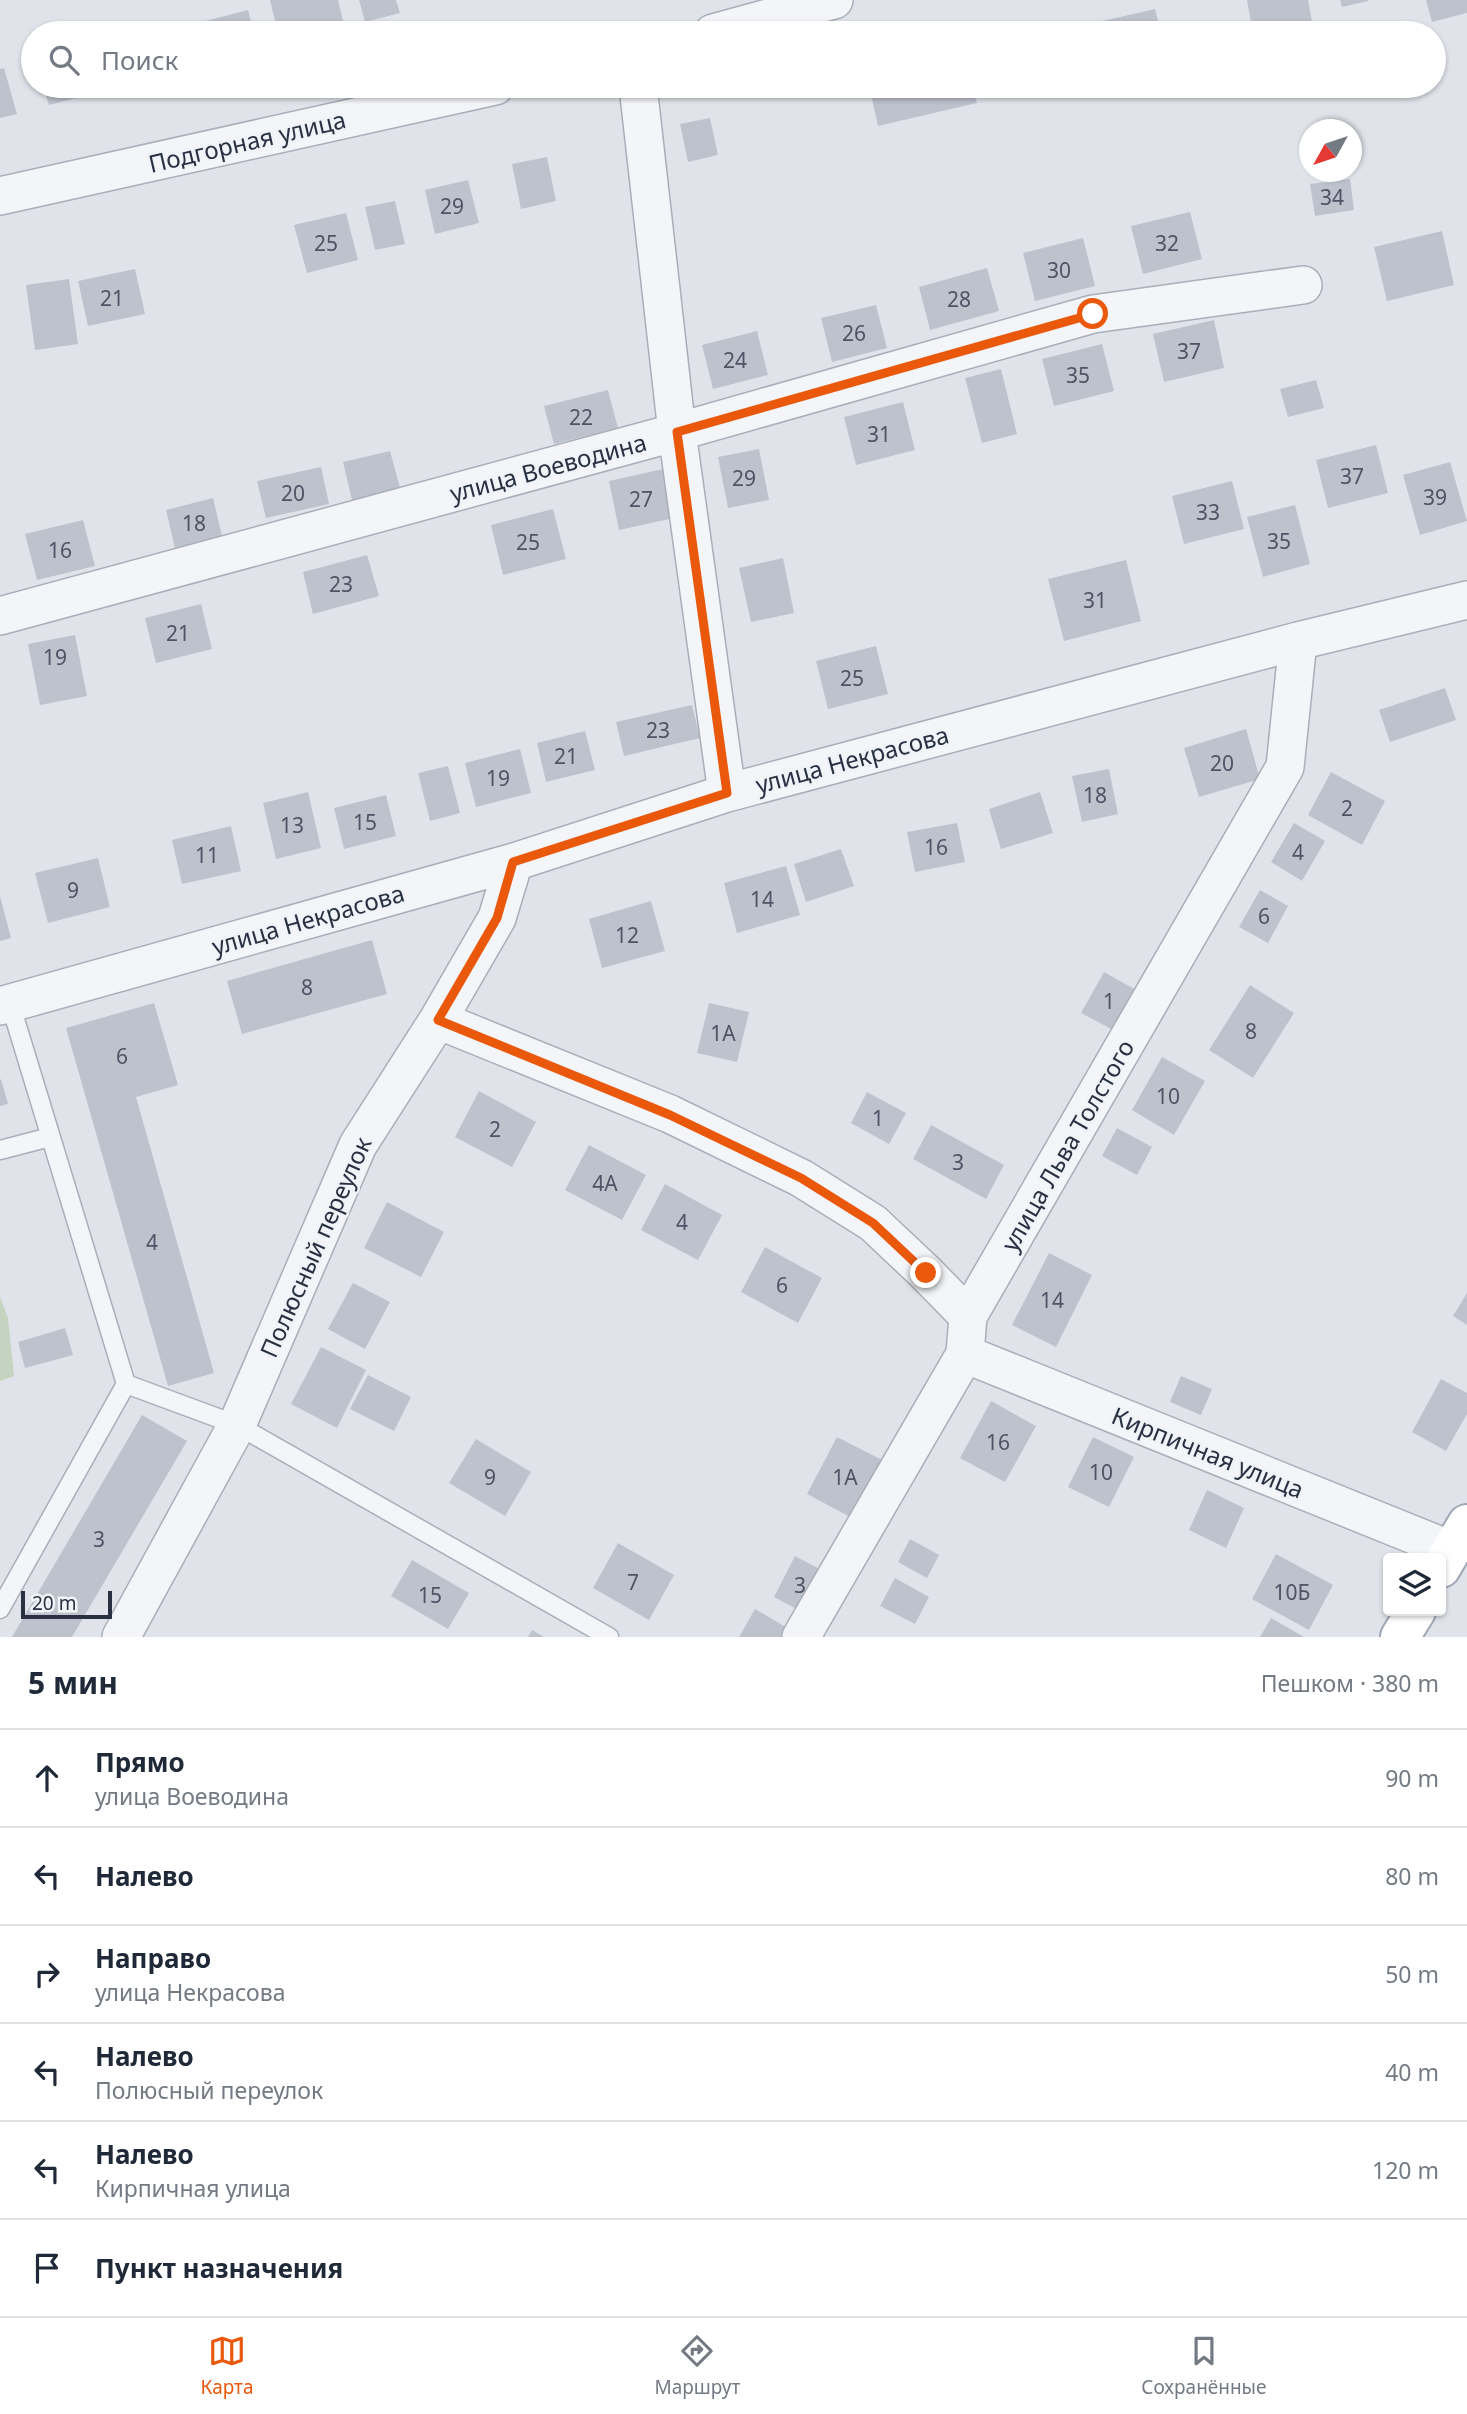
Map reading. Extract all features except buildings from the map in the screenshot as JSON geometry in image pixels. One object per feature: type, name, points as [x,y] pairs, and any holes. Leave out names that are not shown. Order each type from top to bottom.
[{"type":"main road","points":[[1401,1637],[1413,1616]]},
{"type":"street","points":[[757,21],[834,0]]},
{"type":"street","name":"Подгорная улица","points":[[0,196],[441,98]]},
{"type":"street","points":[[639,98],[677,432],[727,793]]},
{"type":"street","name":"улица Воеводина","points":[[0,616],[677,432],[1093,314],[1303,285]]},
{"type":"street","name":"улица Некрасова","points":[[5,1005],[513,862],[727,793],[1298,641],[1467,600]]},
{"type":"street","name":"улица Льва Толстого","points":[[801,1637],[965,1354],[968,1316],[1285,766],[1298,641]]},
{"type":"street","name":"Полюсный переулок","points":[[121,1637],[237,1425],[358,1145],[438,1020],[497,918],[513,862]]},
{"type":"street","points":[[438,1020],[670,1115],[801,1178],[873,1223],[968,1316]]},
{"type":"street","name":"Кирпичная улица","points":[[965,1354],[1457,1545]]},
{"type":"lane","points":[[0,1609],[126,1384],[50,1137],[5,1005]]},
{"type":"lane","points":[[0,1150],[50,1137]]},
{"type":"lane","points":[[126,1384],[237,1425],[609,1637]]},
{"type":"green space","points":[[0,1297],[8,1318],[14,1376],[0,1381]]},
{"type":"route","points":[[926,1273],[873,1223],[801,1178],[670,1115],[438,1020],[497,918],[513,862],[727,793],[677,432],[1093,314]]}]
